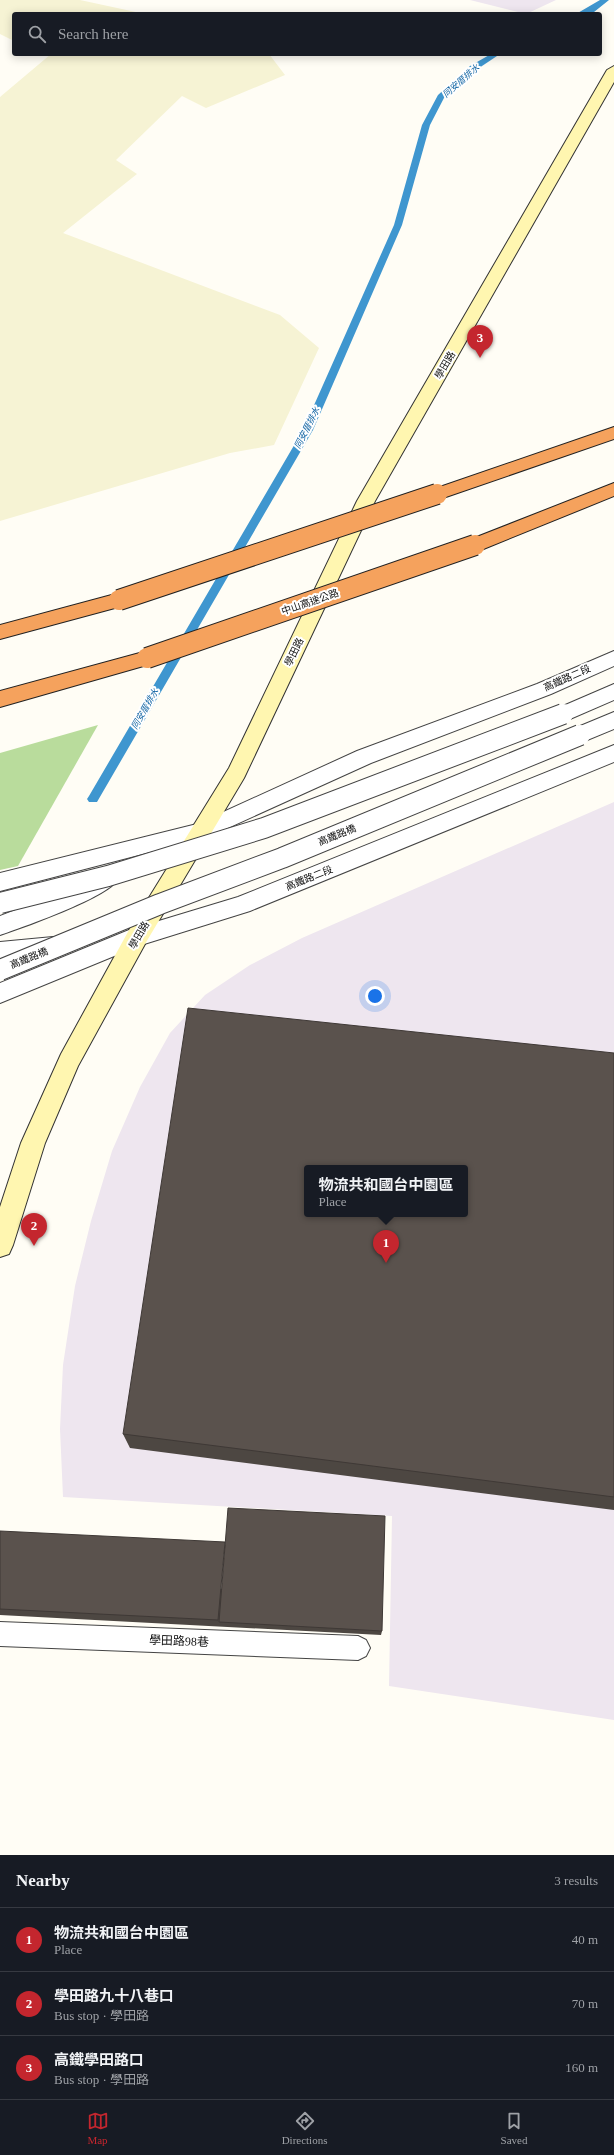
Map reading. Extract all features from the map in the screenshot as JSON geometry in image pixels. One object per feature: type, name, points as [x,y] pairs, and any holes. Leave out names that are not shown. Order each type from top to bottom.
[{"type":"highway","points":[[0,632],[119,600],[437,494],[614,433]]},
{"type":"highway","name":"中山高速公路","points":[[0,699],[147,658],[475,545],[614,489]]},
{"type":"main road","name":"學田路","points":[[0,1244],[33,1143],[66,1067],[137,937],[237,772],[366,501],[614,70]]},
{"type":"street","name":"高鐵路二段","points":[[0,882],[201,831],[364,757],[544,688],[614,658]]},
{"type":"street","points":[[0,903],[108,876],[264,828],[563,714],[614,692]]},
{"type":"street","name":"高鐵路橋","points":[[0,970],[160,904],[282,858],[614,720]]},
{"type":"street","name":"高鐵路二段","points":[[0,993],[137,937],[242,905],[614,753]]},
{"type":"street","points":[[0,926],[70,898],[201,831]]},
{"type":"street","name":"高鐵路橋","points":[[0,952],[137,937]]},
{"type":"lane","name":"學田路98巷","points":[[0,1634],[358,1648]]},
{"type":"shaded area","points":[[0,0],[80,0],[136,12],[12,12],[12,40],[0,34]]},
{"type":"shaded area","points":[[470,0],[556,0],[530,12],[518,12]]},
{"type":"shaded area","points":[[49,56],[271,56],[285,75],[206,108],[182,96],[116,160],[137,174],[63,233],[280,315],[319,348],[274,445],[230,453],[0,521],[0,97]]},
{"type":"shaded area","points":[[614,802],[614,1720],[389,1686],[392,1516],[63,1497],[60,1429],[63,1365],[75,1286],[91,1221],[112,1151],[140,1087],[170,1033],[205,995],[250,965],[302,938]]},
{"type":"green space","points":[[98,725],[18,866],[0,870],[0,753]]},
{"type":"building","points":[[188,1008],[614,1053],[614,1497],[123,1434]]},
{"type":"building","points":[[228,1508],[385,1516],[382,1631],[219,1622]]},
{"type":"building","points":[[0,1531],[225,1542],[218,1620],[0,1609]]},
{"type":"waterway","name":"同安厝排水","points":[[586,12],[605,0]]},
{"type":"waterway","name":"同安厝排水","points":[[93,799],[308,430],[398,225],[426,125],[442,95],[473,68],[493,56]]},
{"type":"place","name":"高鐵學田路口","points":[[480,358]]},
{"type":"place","name":"學田路九十八巷口","points":[[34,1246]]},
{"type":"place","name":"物流共和國台中園區","points":[[386,1263]]}]
